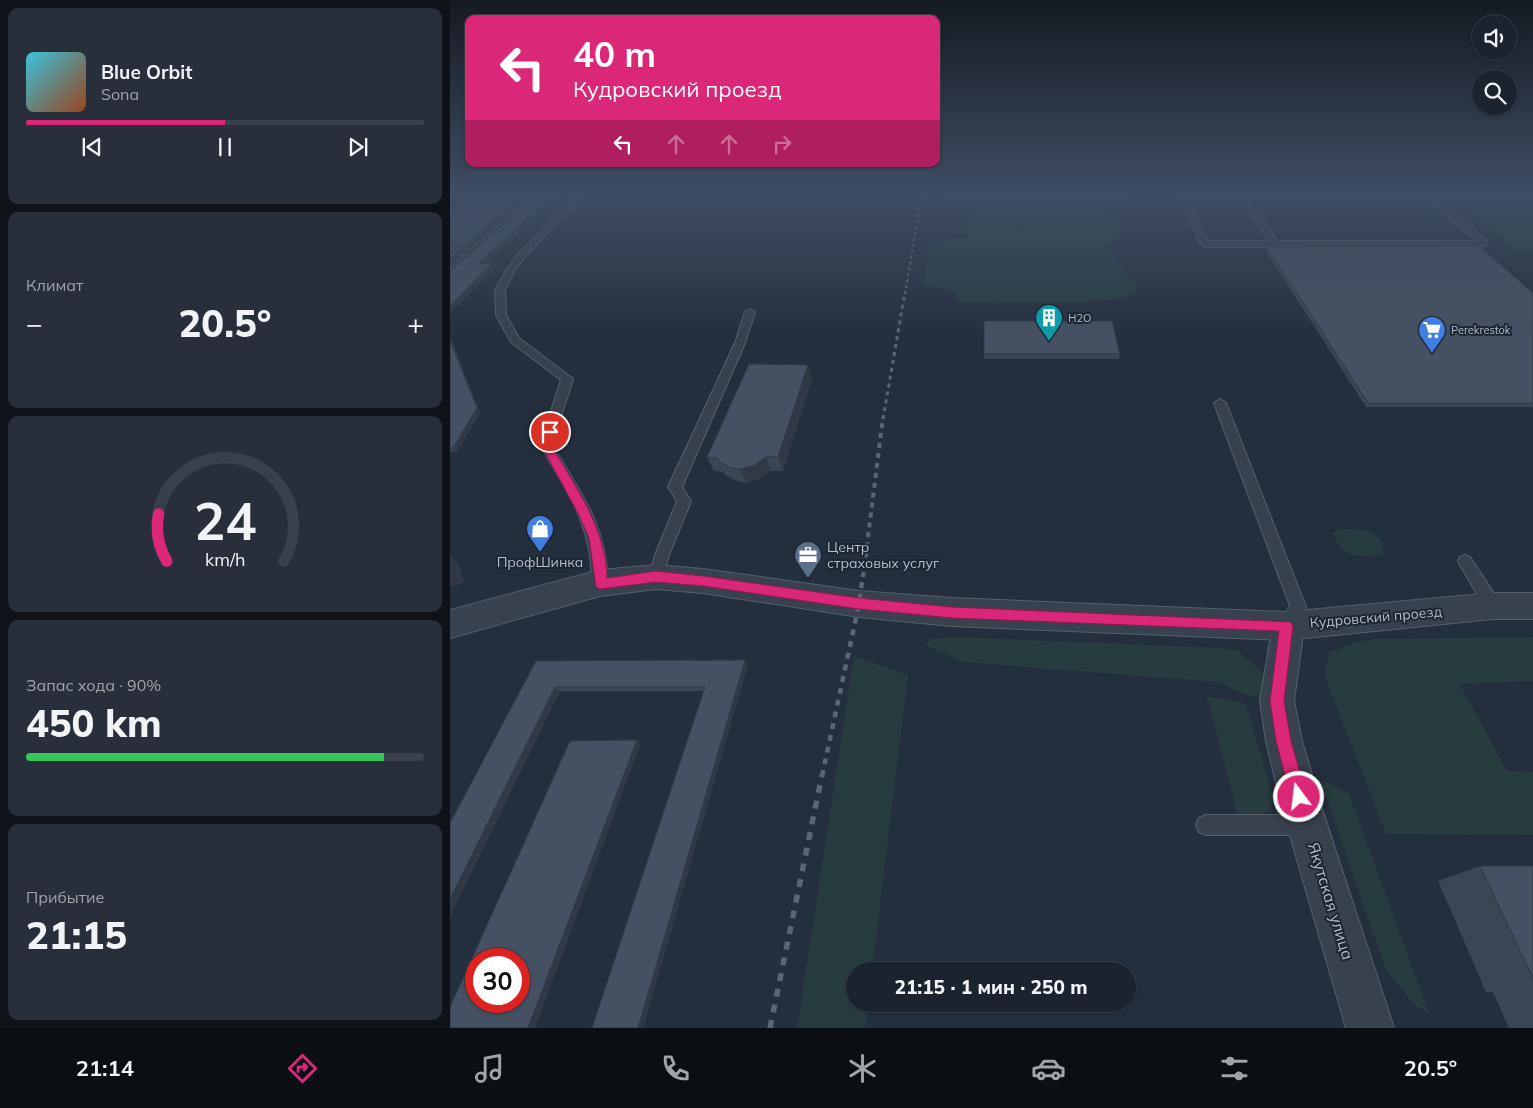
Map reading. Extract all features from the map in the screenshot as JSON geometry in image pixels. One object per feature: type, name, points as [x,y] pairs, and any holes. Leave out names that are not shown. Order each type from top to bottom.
[{"type":"street","name":"Кудровский проезд","points":[[450,624],[600,584],[656,576],[859,604],[952,612],[1286,626],[1493,606],[1533,606]]},
{"type":"street","name":"Якутская улица","points":[[1286,626],[1277,701],[1284,741],[1307,826],[1370,1028]]},
{"type":"lane","points":[[450,272],[484,242]]},
{"type":"lane","points":[[537,242],[511,269],[500,290],[501,316],[515,340],[567,379],[546,445],[585,515],[595,538],[600,565],[600,584]]},
{"type":"lane","points":[[1205,242],[1206,244],[1275,244],[1484,243],[1483,242]]},
{"type":"lane","points":[[450,253],[472,252]]},
{"type":"lane","points":[[656,576],[662,555],[684,501],[675,487],[740,344],[750,312]]},
{"type":"lane","points":[[1220,403],[1298,607],[1286,626]]},
{"type":"lane","points":[[1465,561],[1493,606]]},
{"type":"lane","points":[[1206,825],[1307,826]]},
{"type":"green space","points":[[940,242],[1113,242],[1107,247],[1139,289],[1119,299],[1085,302],[957,303],[955,292],[923,284],[930,244]]},
{"type":"green space","points":[[1507,242],[1533,242],[1533,252],[1519,252]]},
{"type":"green space","points":[[1340,529],[1361,530],[1373,533],[1381,543],[1384,551],[1382,555],[1358,556],[1346,553],[1337,542],[1333,533]]},
{"type":"green space","points":[[957,637],[1223,648],[1238,651],[1265,674],[1264,697],[1249,696],[1218,682],[963,662],[926,646],[929,639]]},
{"type":"green space","points":[[1533,637],[1533,681],[1460,684],[1507,771],[1533,772],[1533,835],[1386,834],[1325,677],[1325,668],[1331,652],[1357,642],[1375,639]]},
{"type":"green space","points":[[854,656],[908,675],[873,962],[846,962],[846,1012],[867,1012],[865,1028],[797,1028]]},
{"type":"green space","points":[[1207,696],[1246,704],[1273,797],[1270,811],[1260,815],[1238,816]]},
{"type":"green space","points":[[1320,779],[1349,794],[1429,1013],[1415,1006],[1385,968]]},
{"type":"building","points":[[450,242],[468,242],[467,243],[450,244]]},
{"type":"building","points":[[483,242],[502,242],[478,264],[492,263],[450,306],[450,271]]},
{"type":"building","name":"Perekrestok","points":[[1479,246],[1533,293],[1533,403],[1368,403],[1267,247]]},
{"type":"building","points":[[450,253],[457,253],[450,259]]},
{"type":"building","name":"H2O","points":[[984,321],[1112,321],[1120,354],[984,354]]},
{"type":"building","points":[[450,340],[477,408],[453,448],[450,448]]},
{"type":"building","points":[[749,364],[808,365],[778,457],[766,457],[753,466],[740,469],[731,468],[721,463],[717,458],[707,457]]},
{"type":"building","points":[[745,660],[638,1028],[592,1028],[705,687],[555,687],[450,899],[450,823],[536,661]]},
{"type":"building","points":[[637,740],[528,1028],[450,1028],[450,1007],[465,974],[465,1013],[530,1013],[530,948],[477,948],[570,741]]},
{"type":"building","points":[[1480,866],[1533,866],[1533,978]]},
{"type":"railway","points":[[905,294],[914,242]]},
{"type":"railway","points":[[883,419],[905,292]]},
{"type":"railway","points":[[863,577],[883,417]]},
{"type":"railway","points":[[822,776],[859,604],[863,575]]},
{"type":"railway","points":[[770,1028],[822,775]]},
{"type":"place","name":"H2O","points":[[1049,342]]},
{"type":"place","name":"Perekrestok","points":[[1432,354]]},
{"type":"place","name":"ПрофШинка","points":[[540,553]]},
{"type":"place","name":"Центр страховых услуг","points":[[808,579]]},
{"type":"route","points":[[550,432],[546,445],[585,515],[595,538],[600,565],[600,584],[656,576],[859,604],[952,612],[1286,626],[1286,642],[1277,701],[1284,741],[1299,797]]}]
